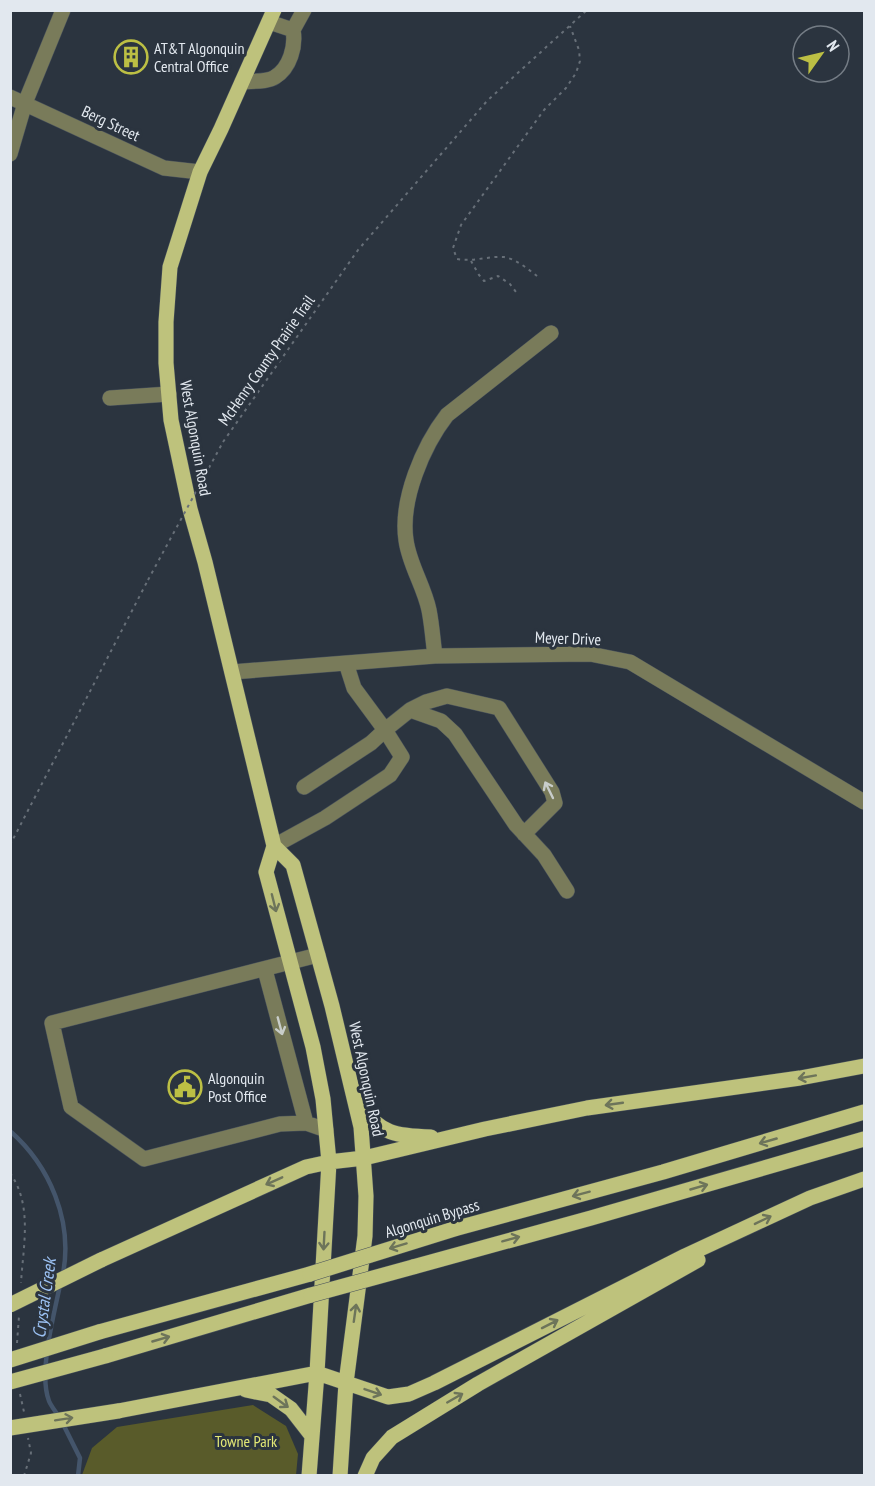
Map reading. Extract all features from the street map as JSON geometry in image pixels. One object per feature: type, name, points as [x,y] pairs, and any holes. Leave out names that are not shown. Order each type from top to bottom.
[{"type":"main road","name":"West Algonquin Road","points":[[272,16],[200,172],[170,267],[166,322],[171,420],[190,509],[274,846],[266,872],[313,1047],[323,1099],[329,1162],[309,1476]]},
{"type":"main road","name":"West Algonquin Road","points":[[274,846],[293,865],[361,1127],[366,1196],[365,1236],[345,1383],[340,1476]]},
{"type":"main road","points":[[15,1311],[101,1260],[306,1167],[364,1158],[586,1108],[800,1078],[864,1066]]},
{"type":"main road","points":[[354,1098],[370,1120],[382,1129],[408,1136],[452,1138]]},
{"type":"main road","name":"Algonquin Bypass","points":[[14,1355],[310,1274],[454,1229],[663,1172],[864,1112]]},
{"type":"main road","points":[[15,1384],[311,1295],[591,1218],[864,1139]]},
{"type":"main road","points":[[10,1428],[118,1411],[317,1373],[388,1397],[409,1394],[685,1256],[810,1198],[864,1179]]},
{"type":"main road","points":[[365,1476],[373,1458],[392,1437],[478,1384],[693,1263],[732,1236]]},
{"type":"main road","points":[[237,1388],[271,1395],[291,1409],[312,1436]]},
{"type":"street","points":[[10,154],[18,100],[63,10]]},
{"type":"street","points":[[293,30],[304,10]]},
{"type":"street","points":[[242,82],[274,78],[286,67],[296,41],[293,30],[272,16]]},
{"type":"street","name":"Berg Street","points":[[18,100],[164,168],[200,172]]},
{"type":"street","points":[[435,656],[429,609],[406,542],[405,528],[412,488],[422,455],[447,415],[550,333]]},
{"type":"street","points":[[110,398],[169,394]]},
{"type":"street","name":"Meyer Drive","points":[[232,672],[435,656],[590,654],[630,662],[864,802]]},
{"type":"street","points":[[274,846],[325,818],[390,775],[402,757],[354,688],[346,663]]},
{"type":"street","points":[[304,787],[371,743],[410,710],[426,702],[447,696],[499,708],[552,792],[555,803],[524,834]]},
{"type":"street","points":[[410,710],[441,721],[455,734],[516,825],[544,855],[567,891]]},
{"type":"street","points":[[318,955],[52,1023],[71,1107],[144,1159],[280,1124],[306,1123],[326,1130]]},
{"type":"street","points":[[265,970],[306,1123]]},
{"type":"path","name":"McHenry County Prairie Trail","points":[[10,845],[148,580],[223,442],[358,250],[487,101],[587,10]]},
{"type":"path","points":[[537,276],[505,257],[471,261],[457,259],[453,248],[461,225],[544,110],[566,88],[576,73],[579,50],[570,26]]},
{"type":"path","points":[[471,261],[484,281],[498,276],[510,284],[516,292]]},
{"type":"path","points":[[10,1173],[19,1185],[26,1214],[20,1293]]},
{"type":"path","points":[[14,1355],[15,1311]]},
{"type":"path","points":[[15,1384],[24,1417]]},
{"type":"path","points":[[24,1476],[31,1453],[28,1436]]},
{"type":"green space","name":"Towne Park","points":[[253,1405],[286,1426],[298,1454],[296,1475],[82,1475],[92,1448],[117,1427]]},
{"type":"waterway","name":"Crystal Creek","points":[[10,1131],[37,1161],[55,1196],[65,1234],[63,1274]]},
{"type":"waterway","name":"Crystal Creek","points":[[59,1417],[49,1401],[45,1375],[48,1344],[60,1285]]},
{"type":"waterway","name":"Crystal Creek","points":[[63,1424],[80,1458],[78,1476]]},
{"type":"place","name":"AT&T Algonquin Central Office","points":[[131,57]]},
{"type":"place","name":"Algonquin Post Office","points":[[185,1087]]}]
